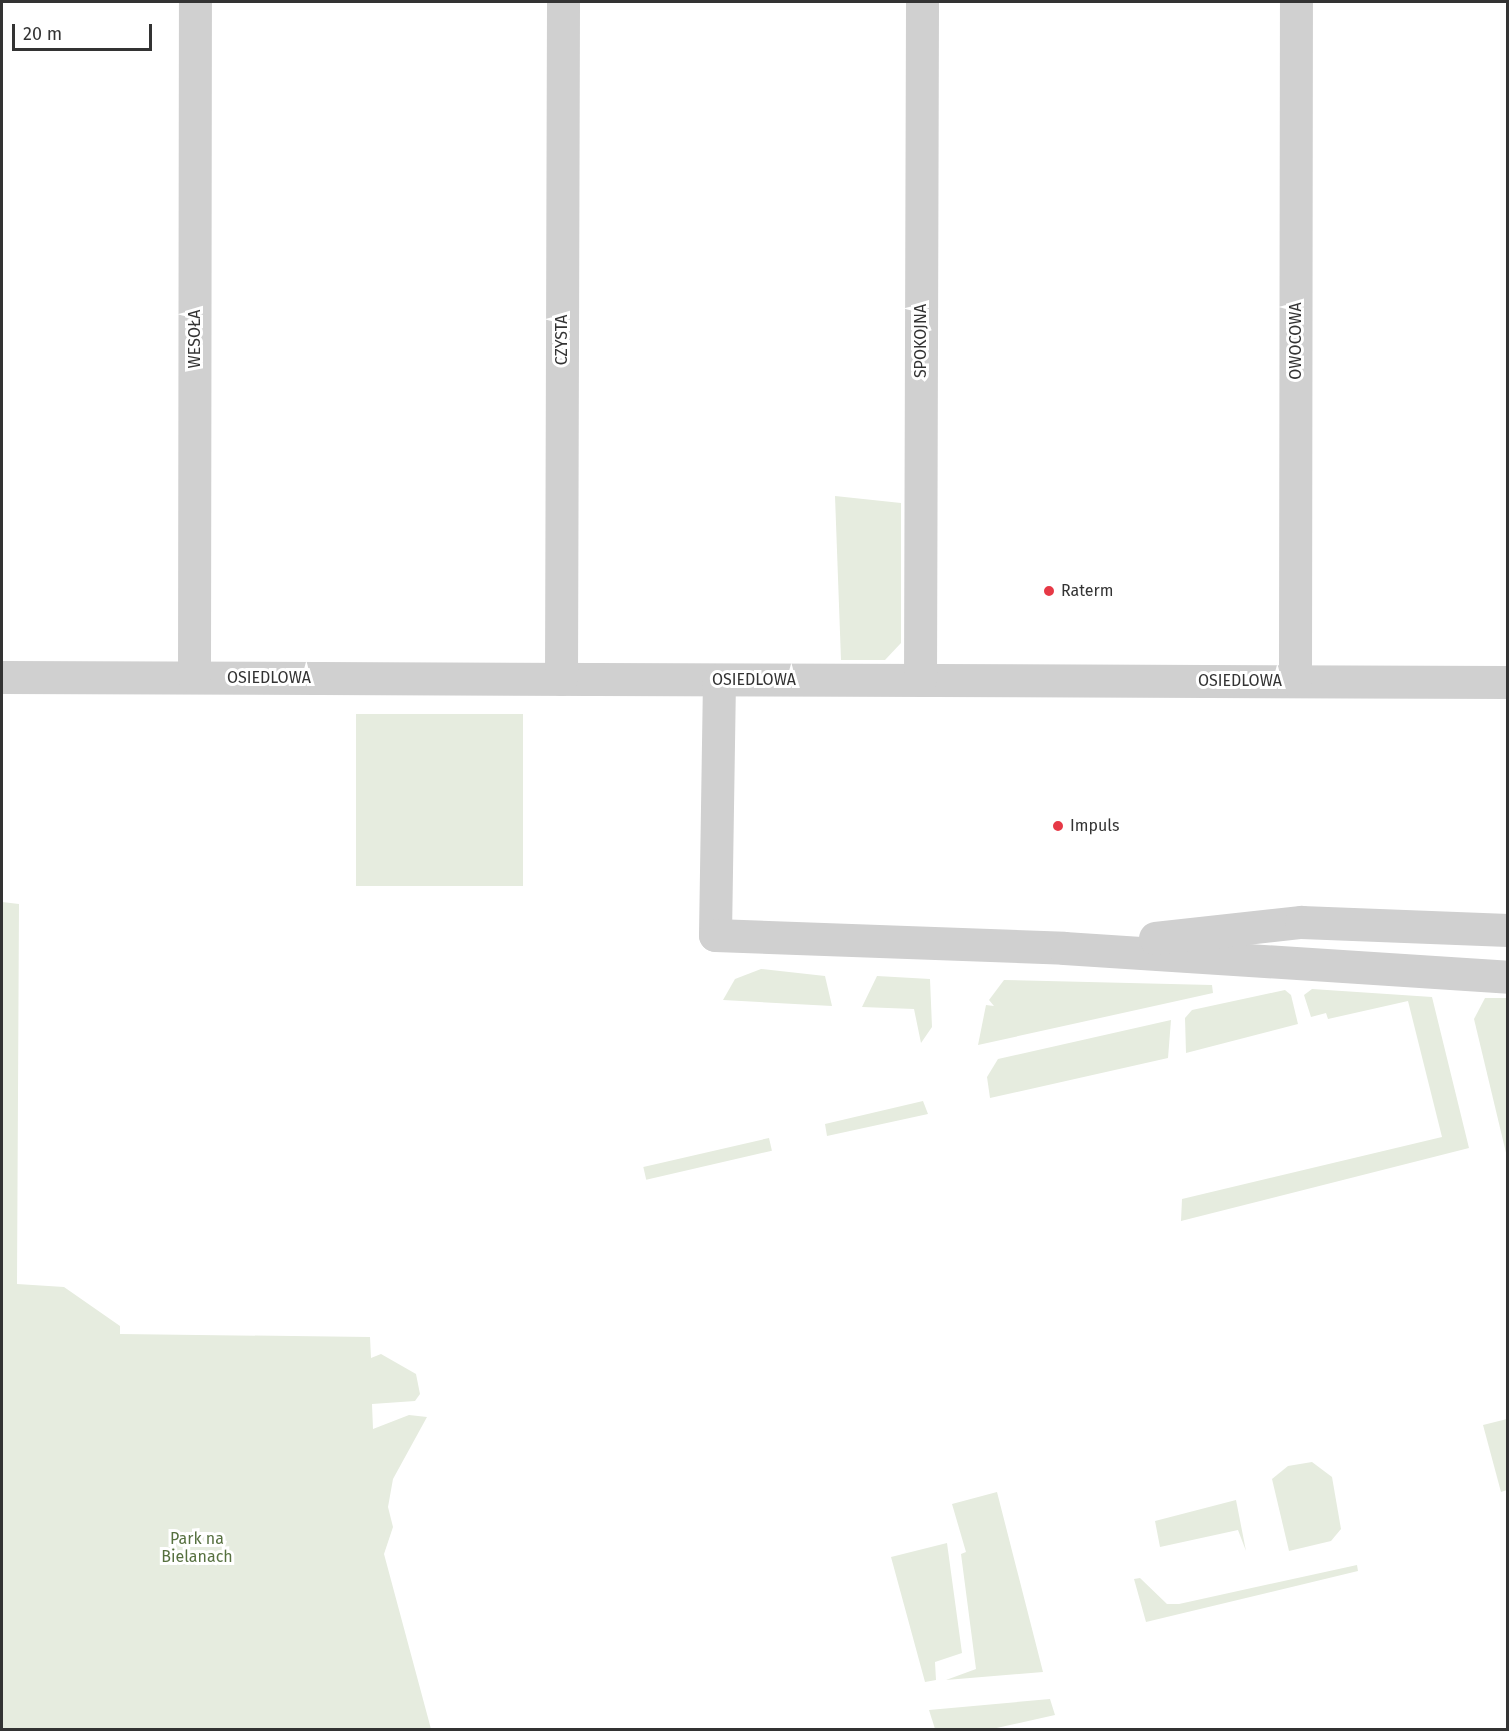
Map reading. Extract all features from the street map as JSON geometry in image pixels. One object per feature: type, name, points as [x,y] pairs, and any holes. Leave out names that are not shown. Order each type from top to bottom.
[{"type":"street","name":"WESOŁA","points":[[194,677],[195,2]]},
{"type":"street","name":"CZYSTA","points":[[561,679],[563,2]]},
{"type":"street","name":"SPOKOJNA","points":[[920,680],[922,2]]},
{"type":"street","name":"OWOCOWA","points":[[1295,681],[1296,2]]},
{"type":"street","name":"OSIEDLOWA","points":[[2,677],[1508,682]]},
{"type":"street","points":[[719,680],[715,935],[1064,948],[1508,977]]},
{"type":"street","points":[[1064,948],[1301,922],[1508,930]]},
{"type":"green space","points":[[835,496],[901,503],[901,643],[885,660],[841,660]]},
{"type":"green space","points":[[356,714],[523,714],[523,886],[356,886]]},
{"type":"green space","name":"Park na Bielanach","points":[[2,902],[19,904],[17,1284],[64,1287],[120,1326],[120,1334],[370,1337],[371,1358],[381,1354],[416,1374],[420,1394],[415,1401],[372,1404],[373,1429],[409,1415],[427,1417],[393,1479],[388,1507],[393,1527],[384,1554],[431,1729],[2,1729]]},
{"type":"green space","points":[[761,969],[825,976],[832,1006],[723,1000],[735,979]]},
{"type":"green space","points":[[877,976],[930,979],[932,1027],[921,1043],[914,1009],[862,1007]]},
{"type":"green space","points":[[1004,980],[1212,985],[1213,993],[978,1045],[986,1005],[994,1006],[989,1000]]},
{"type":"green space","points":[[1312,989],[1432,997],[1469,1148],[1181,1221],[1182,1199],[1442,1137],[1408,1001],[1328,1019],[1326,1013],[1311,1017],[1304,995]]},
{"type":"green space","points":[[1285,990],[1291,995],[1298,1024],[1186,1053],[1185,1018],[1192,1010]]},
{"type":"green space","points":[[1485,998],[1507,998],[1507,1157],[1474,1019]]},
{"type":"green space","points":[[1171,1020],[1168,1058],[990,1098],[987,1077],[998,1059]]},
{"type":"green space","points":[[923,1101],[928,1114],[827,1136],[825,1124]]},
{"type":"green space","points":[[769,1138],[772,1151],[646,1180],[643,1167]]},
{"type":"green space","points":[[1507,1419],[1507,1490],[1501,1492],[1483,1425]]},
{"type":"green space","points":[[1312,1462],[1332,1477],[1341,1529],[1331,1541],[1289,1551],[1272,1479],[1288,1466]]},
{"type":"green space","points":[[997,1492],[1043,1672],[946,1680],[976,1669],[961,1554],[966,1552],[952,1504]]},
{"type":"green space","points":[[1236,1500],[1246,1551],[1238,1530],[1160,1547],[1155,1521]]},
{"type":"green space","points":[[947,1543],[962,1653],[935,1662],[936,1680],[925,1682],[891,1557]]},
{"type":"green space","points":[[1357,1565],[1358,1571],[1146,1622],[1134,1579],[1140,1578],[1167,1604],[1179,1604]]},
{"type":"green space","points":[[1050,1699],[1055,1715],[992,1729],[935,1729],[929,1710]]},
{"type":"place","name":"Raterm","points":[[1049,591]]},
{"type":"place","name":"Impuls","points":[[1058,826]]}]
